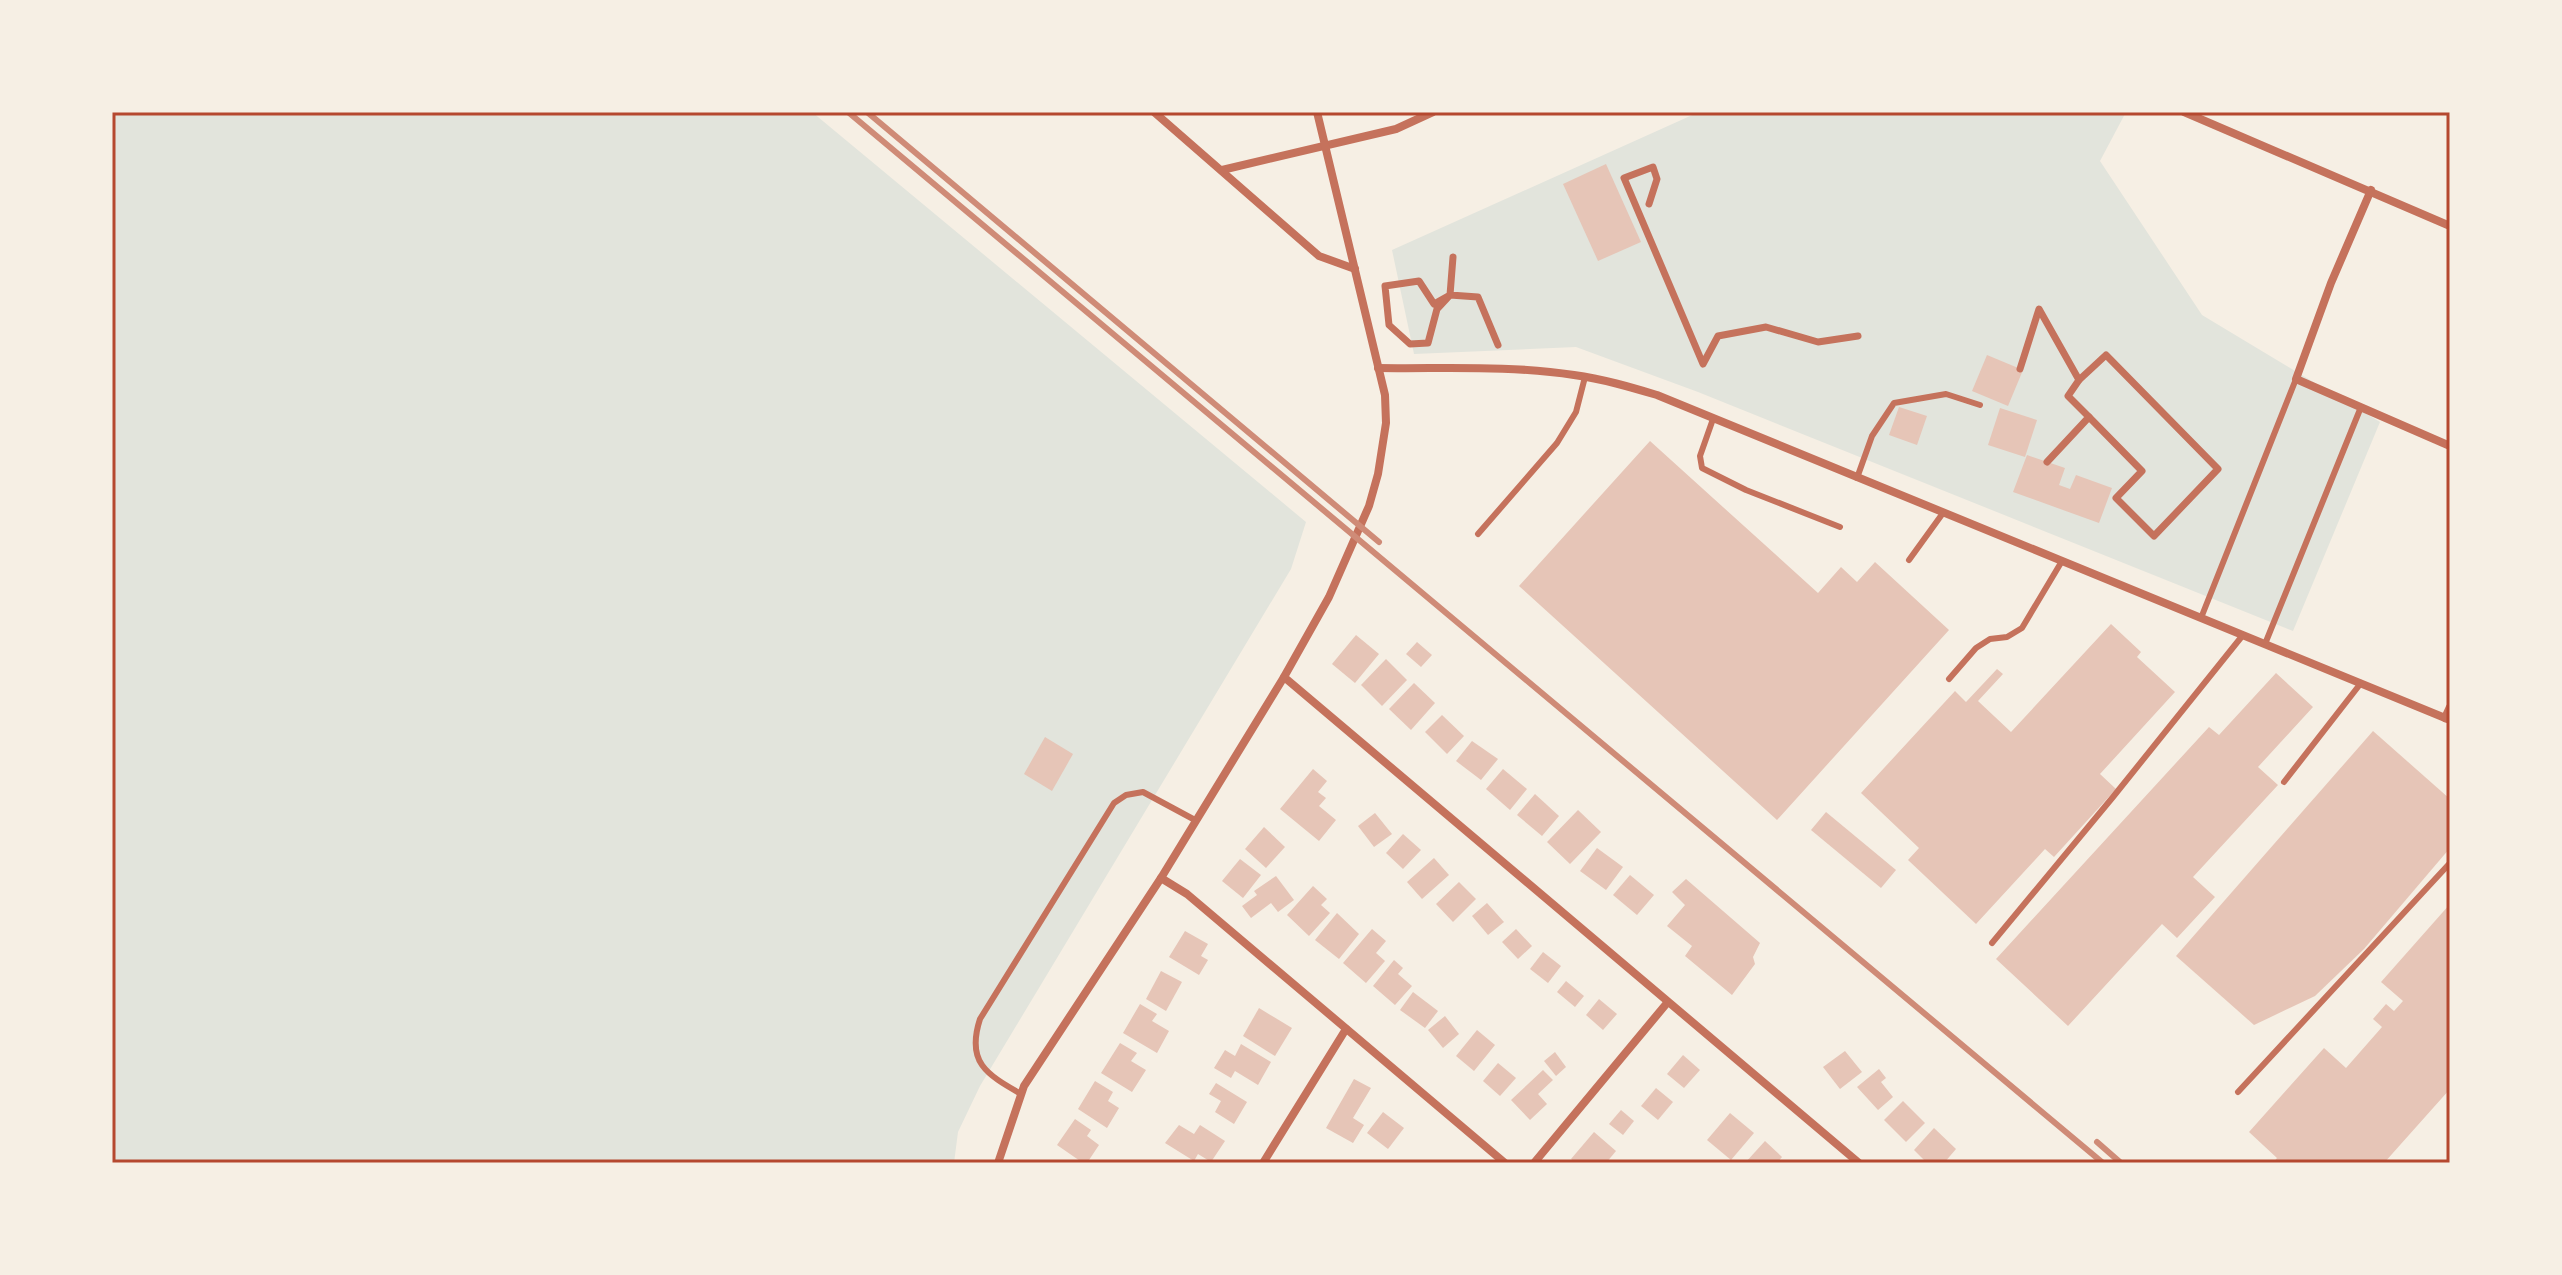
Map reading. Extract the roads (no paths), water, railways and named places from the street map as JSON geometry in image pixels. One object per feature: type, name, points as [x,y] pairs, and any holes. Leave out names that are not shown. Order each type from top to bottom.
[{"type":"street","points":[[1154,112],[1319,256],[1355,269]]},
{"type":"street","points":[[998,1163],[1024,1086],[1161,878],[1284,677],[1329,597],[1369,506],[1386,423],[1385,395],[1317,112]]},
{"type":"street","points":[[1222,170],[1396,129],[1433,112]]},
{"type":"street","points":[[2184,112],[2450,226]]},
{"type":"street","points":[[1649,204],[1657,179],[1653,167],[1624,178],[1703,364],[1718,336],[1766,327],[1818,342],[1858,336]]},
{"type":"street","points":[[2371,190],[2331,283],[2296,379],[2450,446]]},
{"type":"street","points":[[1453,257],[1450,295],[1437,309],[1428,343],[1410,344],[1389,325],[1385,286],[1419,281],[1434,304],[1450,295],[1478,297],[1498,345]]},
{"type":"street","points":[[2020,369],[2039,309],[2079,380]]},
{"type":"street","points":[[2106,355],[2218,469],[2154,536],[2116,498],[2142,471],[2089,417],[2068,396],[2079,380],[2106,355]]},
{"type":"street","points":[[1378,368],[1521,370],[1585,377],[1657,395],[2448,719],[2450,707]]},
{"type":"street","points":[[2047,462],[2089,417]]},
{"type":"street","points":[[1284,677],[1859,1163]]},
{"type":"street","points":[[1161,878],[1187,894],[1505,1163]]},
{"type":"street","points":[[1534,1163],[1667,1003]]},
{"type":"street","points":[[1263,1163],[1346,1029]]},
{"type":"lane","points":[[1478,534],[1557,443],[1576,412],[1585,377]]},
{"type":"lane","points":[[2201,618],[2296,379]]},
{"type":"lane","points":[[1857,478],[1872,436],[1894,403],[1946,394],[1980,405]]},
{"type":"lane","points":[[2265,644],[2361,407]]},
{"type":"lane","points":[[1713,419],[1700,456],[1702,468],[1746,490],[1840,527]]},
{"type":"lane","points":[[1909,560],[1943,513]]},
{"type":"lane","points":[[1949,679],[1976,648],[1990,639],[2007,637],[2022,628],[2062,561]]},
{"type":"lane","points":[[1992,943],[2243,635]]},
{"type":"lane","points":[[2284,782],[2361,683]]},
{"type":"lane","points":[[1021,1094],[994,1079],[975,1054],[975,1036],[980,1019],[1114,803],[1126,795],[1143,792],[1195,820]]},
{"type":"lane","points":[[2238,1092],[2450,863]]},
{"type":"railway","points":[[848,112],[2103,1163]]},
{"type":"railway","points":[[867,112],[1379,542]]},
{"type":"railway","points":[[2097,1142],[2121,1163]]}]
